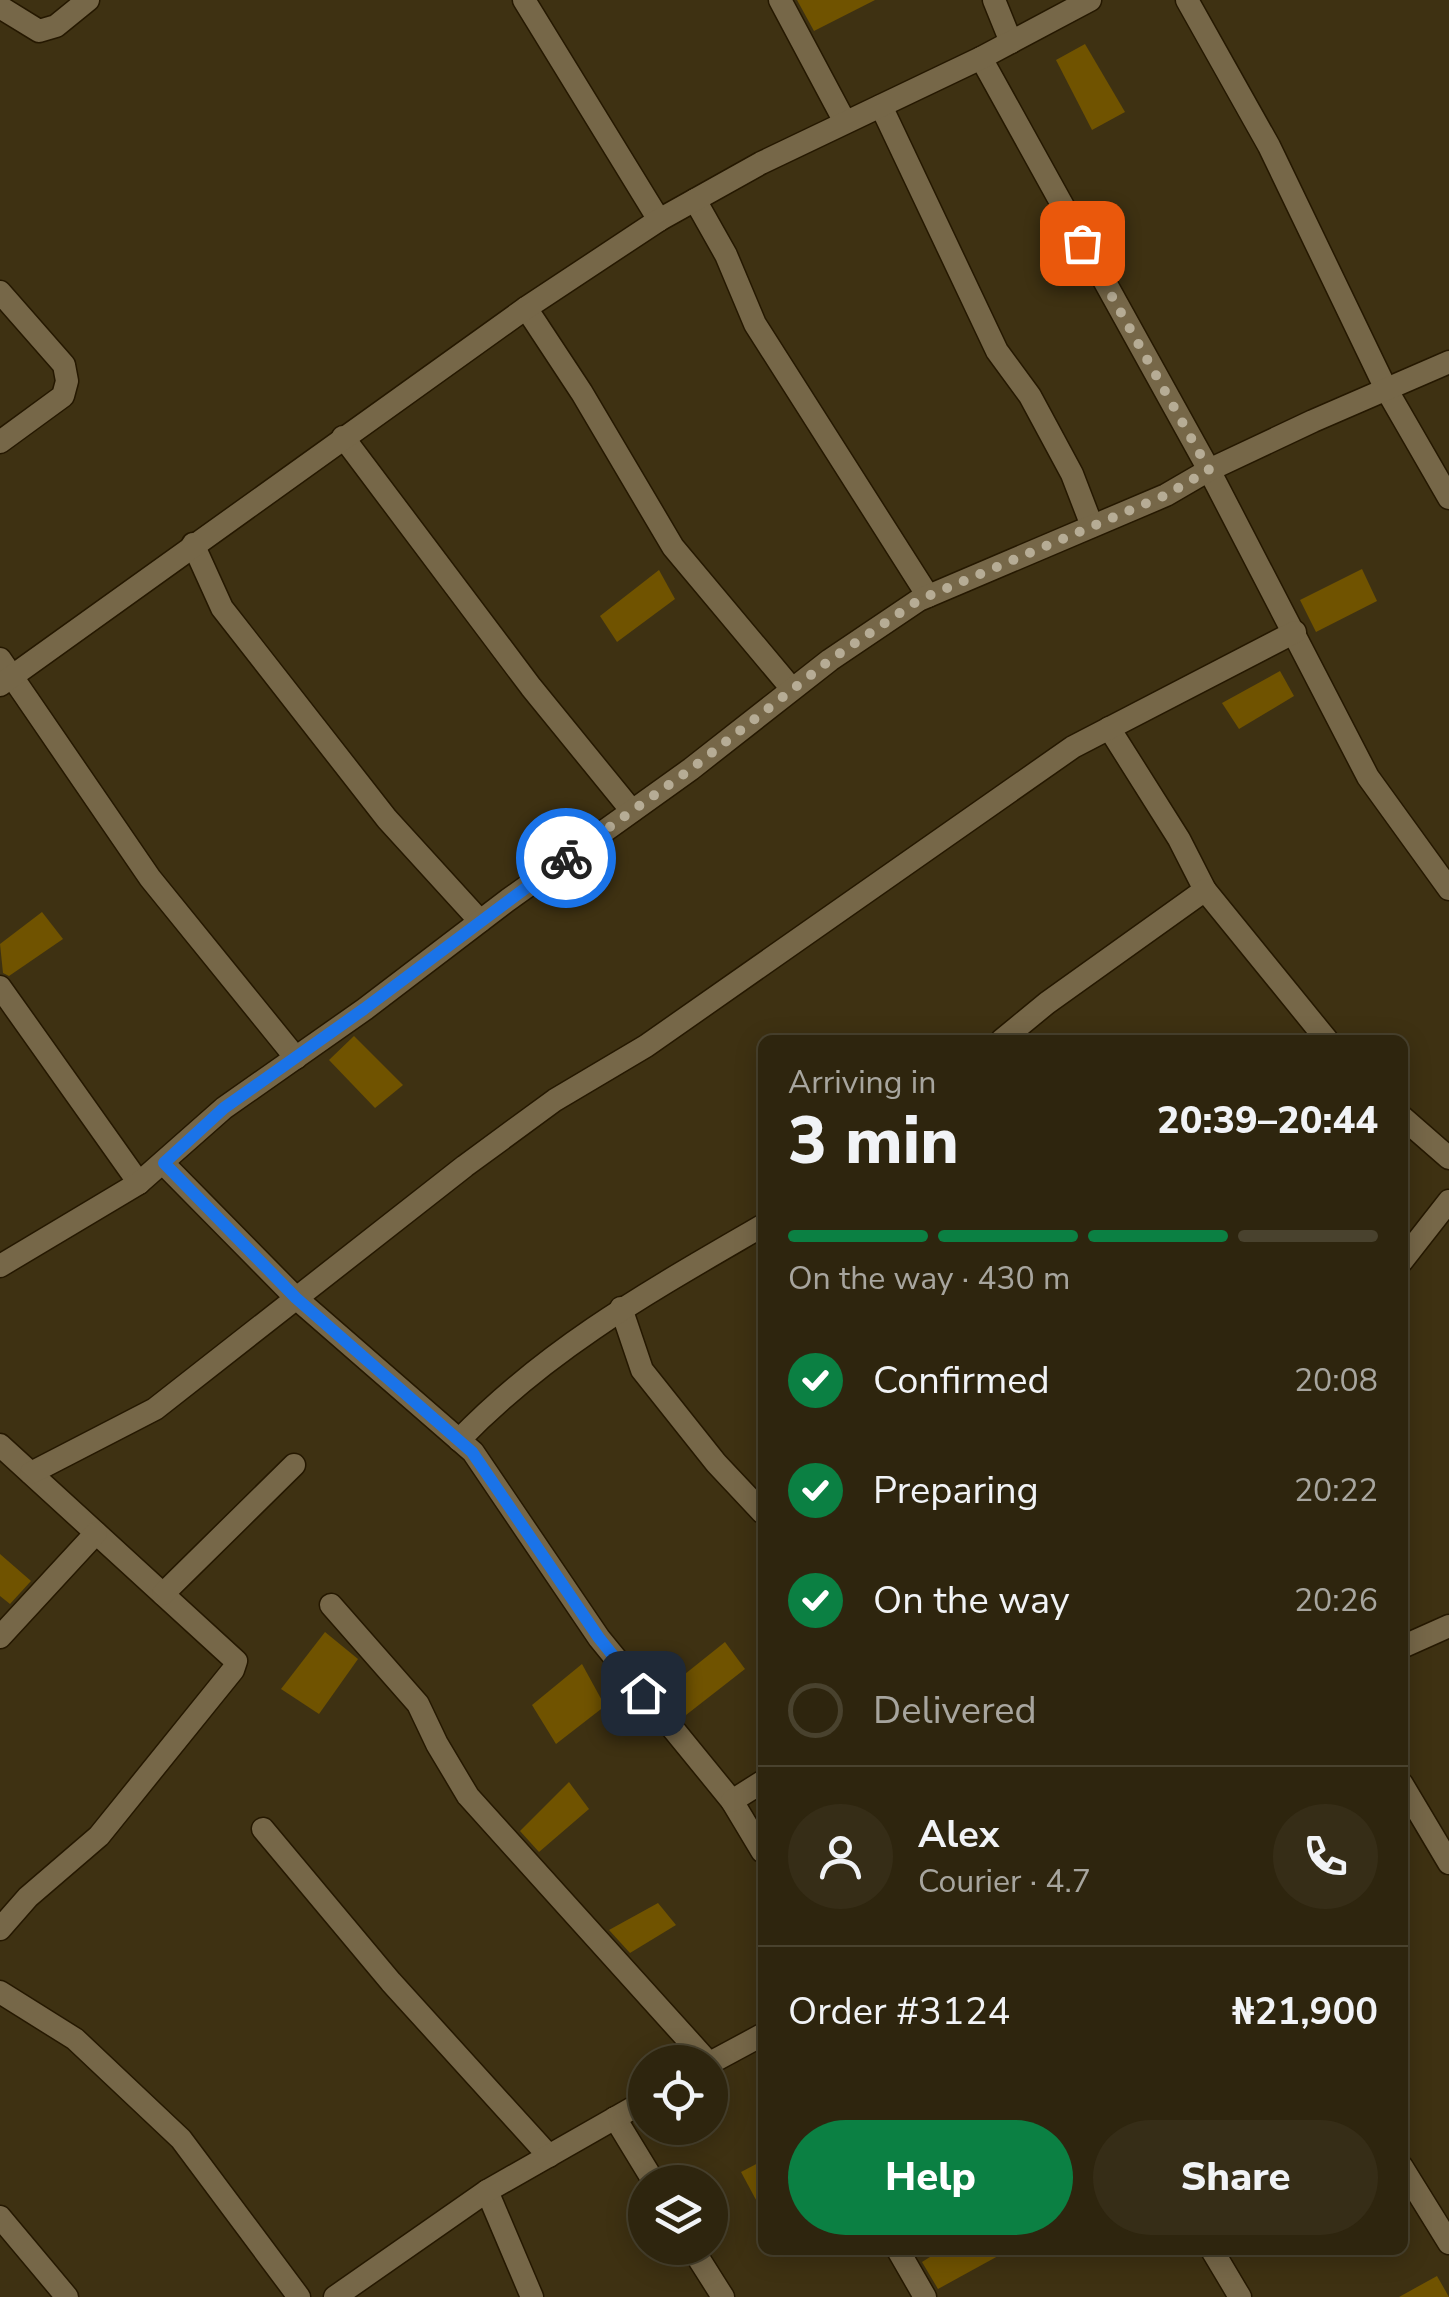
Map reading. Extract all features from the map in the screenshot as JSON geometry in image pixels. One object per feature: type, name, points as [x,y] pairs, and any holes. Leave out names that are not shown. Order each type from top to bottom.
[{"type":"street","points":[[0,8],[39,31],[56,26],[88,0]]},
{"type":"street","points":[[524,0],[660,220]]},
{"type":"street","points":[[780,0],[845,122]]},
{"type":"street","points":[[994,0],[1011,42]]},
{"type":"street","points":[[296,1058],[150,878],[4,674],[526,308],[660,220],[761,163],[981,58],[1090,0]]},
{"type":"street","points":[[1188,0],[1269,146],[1385,387],[1449,498]]},
{"type":"street","points":[[981,58],[1209,470],[1368,777],[1449,889]]},
{"type":"street","points":[[880,106],[997,351],[1030,396],[1072,474],[1092,526]]},
{"type":"street","points":[[694,200],[726,254],[756,324],[928,596]]},
{"type":"street","points":[[0,292],[64,366],[67,380],[63,396],[0,442]]},
{"type":"street","points":[[526,308],[582,393],[673,547],[792,690]]},
{"type":"street","points":[[0,1266],[140,1183],[224,1108],[632,811],[830,660],[928,596],[1166,495],[1209,470],[1385,387],[1449,362]]},
{"type":"street","points":[[344,438],[530,688],[632,811]]},
{"type":"street","points":[[193,544],[222,608],[387,819],[480,922]]},
{"type":"street","points":[[32,1473],[155,1409],[464,1166],[555,1100],[646,1046],[1073,747],[1295,632]]},
{"type":"street","points":[[1110,728],[1205,890],[1320,1035]]},
{"type":"street","points":[[1008,1035],[1205,890]]},
{"type":"street","points":[[0,987],[140,1183]]},
{"type":"street","points":[[1408,1122],[1449,1158]]},
{"type":"street","points":[[164,1163],[296,1298],[472,1452],[599,1638],[732,1801],[758,1844]]},
{"type":"street","points":[[1408,1253],[1449,1200]]},
{"type":"street","points":[[459,1440],[500,1398],[547,1359],[621,1308],[758,1228]]},
{"type":"street","points":[[621,1308],[642,1370],[716,1463],[758,1508]]},
{"type":"street","points":[[0,1445],[236,1661],[233,1670],[99,1836],[28,1897],[0,1930]]},
{"type":"street","points":[[163,1594],[294,1465]]},
{"type":"street","points":[[0,1637],[96,1532]]},
{"type":"street","points":[[331,1605],[418,1704],[468,1796],[693,2045]]},
{"type":"street","points":[[1408,1644],[1449,1626]]},
{"type":"street","points":[[732,1801],[758,1785]]},
{"type":"street","points":[[1408,1794],[1449,1863]]},
{"type":"street","points":[[263,1830],[390,1982],[548,2156]]},
{"type":"street","points":[[0,1992],[75,2039],[180,2140],[299,2297]]},
{"type":"street","points":[[728,2053],[758,2038]]},
{"type":"street","points":[[335,2297],[486,2191],[628,2111]]},
{"type":"street","points":[[616,2118],[644,2165]]},
{"type":"street","points":[[1408,2177],[1449,2243]]},
{"type":"street","points":[[486,2191],[532,2297]]},
{"type":"street","points":[[0,2217],[67,2297]]},
{"type":"street","points":[[901,2255],[925,2297]]},
{"type":"street","points":[[1215,2255],[1240,2297]]},
{"type":"street","points":[[703,2265],[723,2297]]},
{"type":"building","points":[[797,0],[875,0],[814,31]]},
{"type":"building","points":[[1085,44],[1125,112],[1092,130],[1056,60]]},
{"type":"building","points":[[1362,569],[1377,601],[1316,632],[1300,600]]},
{"type":"building","points":[[659,570],[675,599],[617,642],[600,616]]},
{"type":"building","points":[[1280,671],[1294,696],[1239,729],[1222,703]]},
{"type":"building","points":[[42,912],[63,939],[9,976],[3,973],[0,944]]},
{"type":"building","points":[[354,1036],[403,1085],[375,1108],[329,1060]]},
{"type":"building","points":[[0,1554],[31,1581],[10,1604],[0,1596]]},
{"type":"building","points":[[325,1632],[358,1659],[319,1714],[281,1689]]},
{"type":"building","points":[[725,1642],[745,1669],[686,1715],[670,1686]]},
{"type":"building","points":[[582,1664],[605,1706],[556,1744],[532,1705]]},
{"type":"building","points":[[569,1782],[589,1809],[539,1852],[520,1831]]},
{"type":"building","points":[[658,1903],[676,1925],[630,1953],[609,1930]]},
{"type":"building","points":[[758,2163],[758,2204],[741,2172]]},
{"type":"building","points":[[933,2255],[1000,2255],[938,2289],[922,2262]]},
{"type":"building","points":[[1437,2276],[1449,2297],[1399,2297]]},
{"type":"way so far","points":[[566,858],[691,769],[830,660],[919,600],[1166,495],[1209,470],[1082,243]]},
{"type":"route","points":[[566,858],[224,1108],[164,1163],[296,1298],[472,1452],[599,1638],[643,1693]]}]
